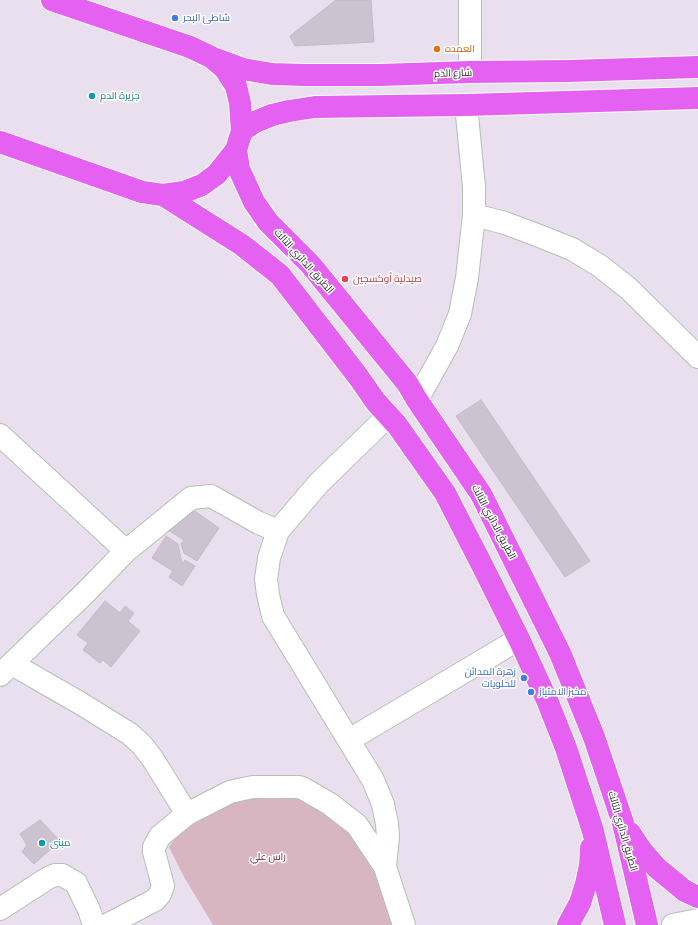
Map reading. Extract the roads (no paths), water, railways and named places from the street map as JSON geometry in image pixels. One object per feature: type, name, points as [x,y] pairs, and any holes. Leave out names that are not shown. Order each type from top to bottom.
[{"type":"main road","points":[[52,0],[190,47],[211,57]]},
{"type":"main road","name":"شارع الدَم","points":[[211,57],[243,69],[279,74],[372,76],[470,72],[698,67]]},
{"type":"main road","name":"الطريق الدائري الثالث","points":[[211,57],[225,69],[236,86],[240,103],[239,169],[254,202],[268,222],[310,264],[407,382],[417,400],[481,494],[560,653],[594,737],[623,823],[648,925]]},
{"type":"main road","points":[[0,142],[142,192],[163,195],[184,192],[202,185],[217,174],[239,140],[256,122],[272,115],[289,111],[315,107],[466,105],[698,98]]},
{"type":"main road","points":[[163,195],[242,245],[280,275],[376,402],[397,425],[445,493],[482,565],[547,700],[566,748],[593,831],[614,925]]},
{"type":"main road","points":[[566,748],[594,737]]},
{"type":"main road","points":[[623,823],[642,851],[657,868],[685,891],[698,897]]},
{"type":"main road","points":[[568,925],[580,903],[586,884],[590,866],[593,831]]},
{"type":"street","points":[[470,0],[470,72]]},
{"type":"street","points":[[417,400],[447,346],[460,314],[467,278],[474,215],[474,187],[466,105]]},
{"type":"street","points":[[474,215],[504,223],[572,249],[600,266],[628,288],[698,357]]},
{"type":"street","points":[[385,867],[388,837],[383,804],[373,780],[273,616],[266,580],[269,558],[278,531],[319,483],[388,416]]},
{"type":"street","points":[[0,435],[126,551]]},
{"type":"street","points":[[187,814],[152,758],[142,745],[130,734],[80,703],[6,670],[126,551],[191,498],[210,496],[259,523],[278,531]]},
{"type":"street","points":[[349,740],[518,639]]},
{"type":"street","points":[[107,925],[155,900],[160,894],[163,886],[154,852],[154,847],[160,836],[187,814],[230,792],[254,787],[304,788],[330,804],[356,825],[385,867],[404,925]]},
{"type":"street","points":[[0,910],[48,878],[55,875],[62,875],[76,883],[89,910],[94,925]]},
{"type":"street","points":[[673,925],[698,920]]},
{"type":"place","name":"شاطئ البحر","points":[[175,18]]},
{"type":"place","name":"العمده","points":[[437,49]]},
{"type":"place","name":"جزيرة الدم","points":[[92,96]]},
{"type":"place","name":"صيدلية أوكسجين","points":[[345,279]]},
{"type":"place","name":"زهرة المدائن للحلويات","points":[[524,678]]},
{"type":"place","name":"مخبز اﻻمتياز","points":[[531,692]]},
{"type":"place","name":"مبنى","points":[[42,843]]},
{"type":"park label","name":"راس علي","points":[[268,857]]}]
